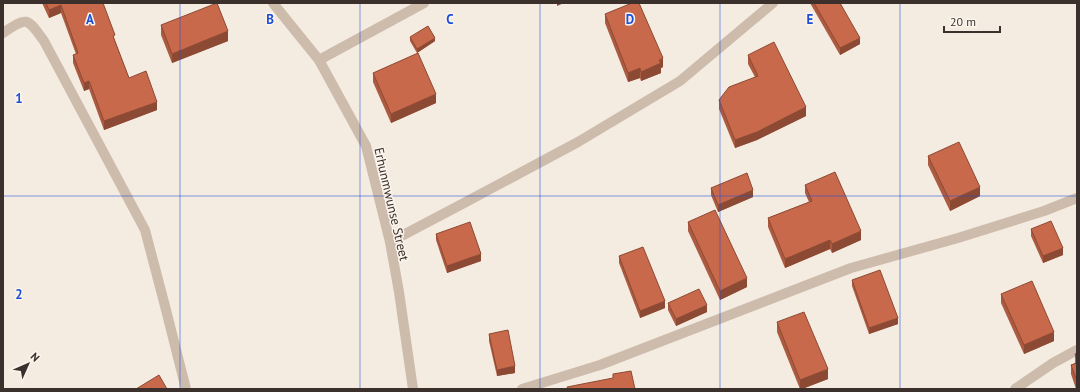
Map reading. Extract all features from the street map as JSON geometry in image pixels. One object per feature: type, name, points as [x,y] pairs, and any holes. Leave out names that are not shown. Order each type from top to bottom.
[{"type":"street","name":"Erhunmwunse Street","points":[[273,3],[318,60],[366,146],[390,242],[413,389]]},
{"type":"street","points":[[318,60],[424,3]]},
{"type":"street","points":[[390,242],[578,142],[680,81],[774,3]]},
{"type":"street","points":[[3,33],[18,23],[24,21],[29,22],[32,25],[44,42],[145,230],[186,389]]},
{"type":"street","points":[[522,389],[600,365],[851,268],[958,238],[1044,211],[1077,198]]},
{"type":"street","points":[[1015,389],[1053,363],[1077,350]]},
{"type":"building","points":[[46,3],[103,3],[115,35],[113,36],[129,78],[146,71],[157,102],[104,121],[89,81],[84,83],[73,55],[78,53],[61,5],[49,10]]},
{"type":"building","points":[[217,3],[228,31],[172,54],[161,25]]},
{"type":"building","points":[[632,3],[639,3],[663,58],[659,60],[661,63],[641,72],[640,68],[628,73],[605,14]]},
{"type":"building","points":[[814,3],[840,3],[860,38],[840,48]]},
{"type":"building","points":[[428,26],[435,38],[417,49],[410,37]]},
{"type":"building","points":[[774,42],[806,107],[757,132],[735,140],[719,100],[729,87],[758,76],[748,55]]},
{"type":"building","points":[[418,53],[436,94],[391,114],[373,73]]},
{"type":"building","points":[[959,142],[980,187],[950,201],[928,156]]},
{"type":"building","points":[[835,172],[861,231],[832,244],[830,240],[785,259],[768,218],[812,201],[805,185]]},
{"type":"building","points":[[747,173],[753,190],[718,205],[711,188]]},
{"type":"building","points":[[715,210],[747,278],[720,291],[688,222]]},
{"type":"building","points":[[1051,221],[1063,248],[1043,256],[1031,229]]},
{"type":"building","points":[[470,222],[481,254],[447,266],[436,234]]},
{"type":"building","points":[[643,247],[665,301],[640,311],[619,256]]},
{"type":"building","points":[[880,270],[898,318],[869,328],[852,280]]},
{"type":"building","points":[[1032,281],[1054,332],[1024,345],[1001,294]]},
{"type":"building","points":[[699,289],[707,305],[676,319],[668,303]]},
{"type":"building","points":[[804,312],[828,369],[800,380],[777,322]]},
{"type":"building","points":[[508,330],[515,366],[497,370],[489,334]]},
{"type":"building","points":[[1077,363],[1077,381],[1071,365]]},
{"type":"building","points":[[631,371],[635,389],[568,389],[567,387],[613,378],[613,374]]},
{"type":"building","points":[[159,375],[167,389],[136,389]]}]
